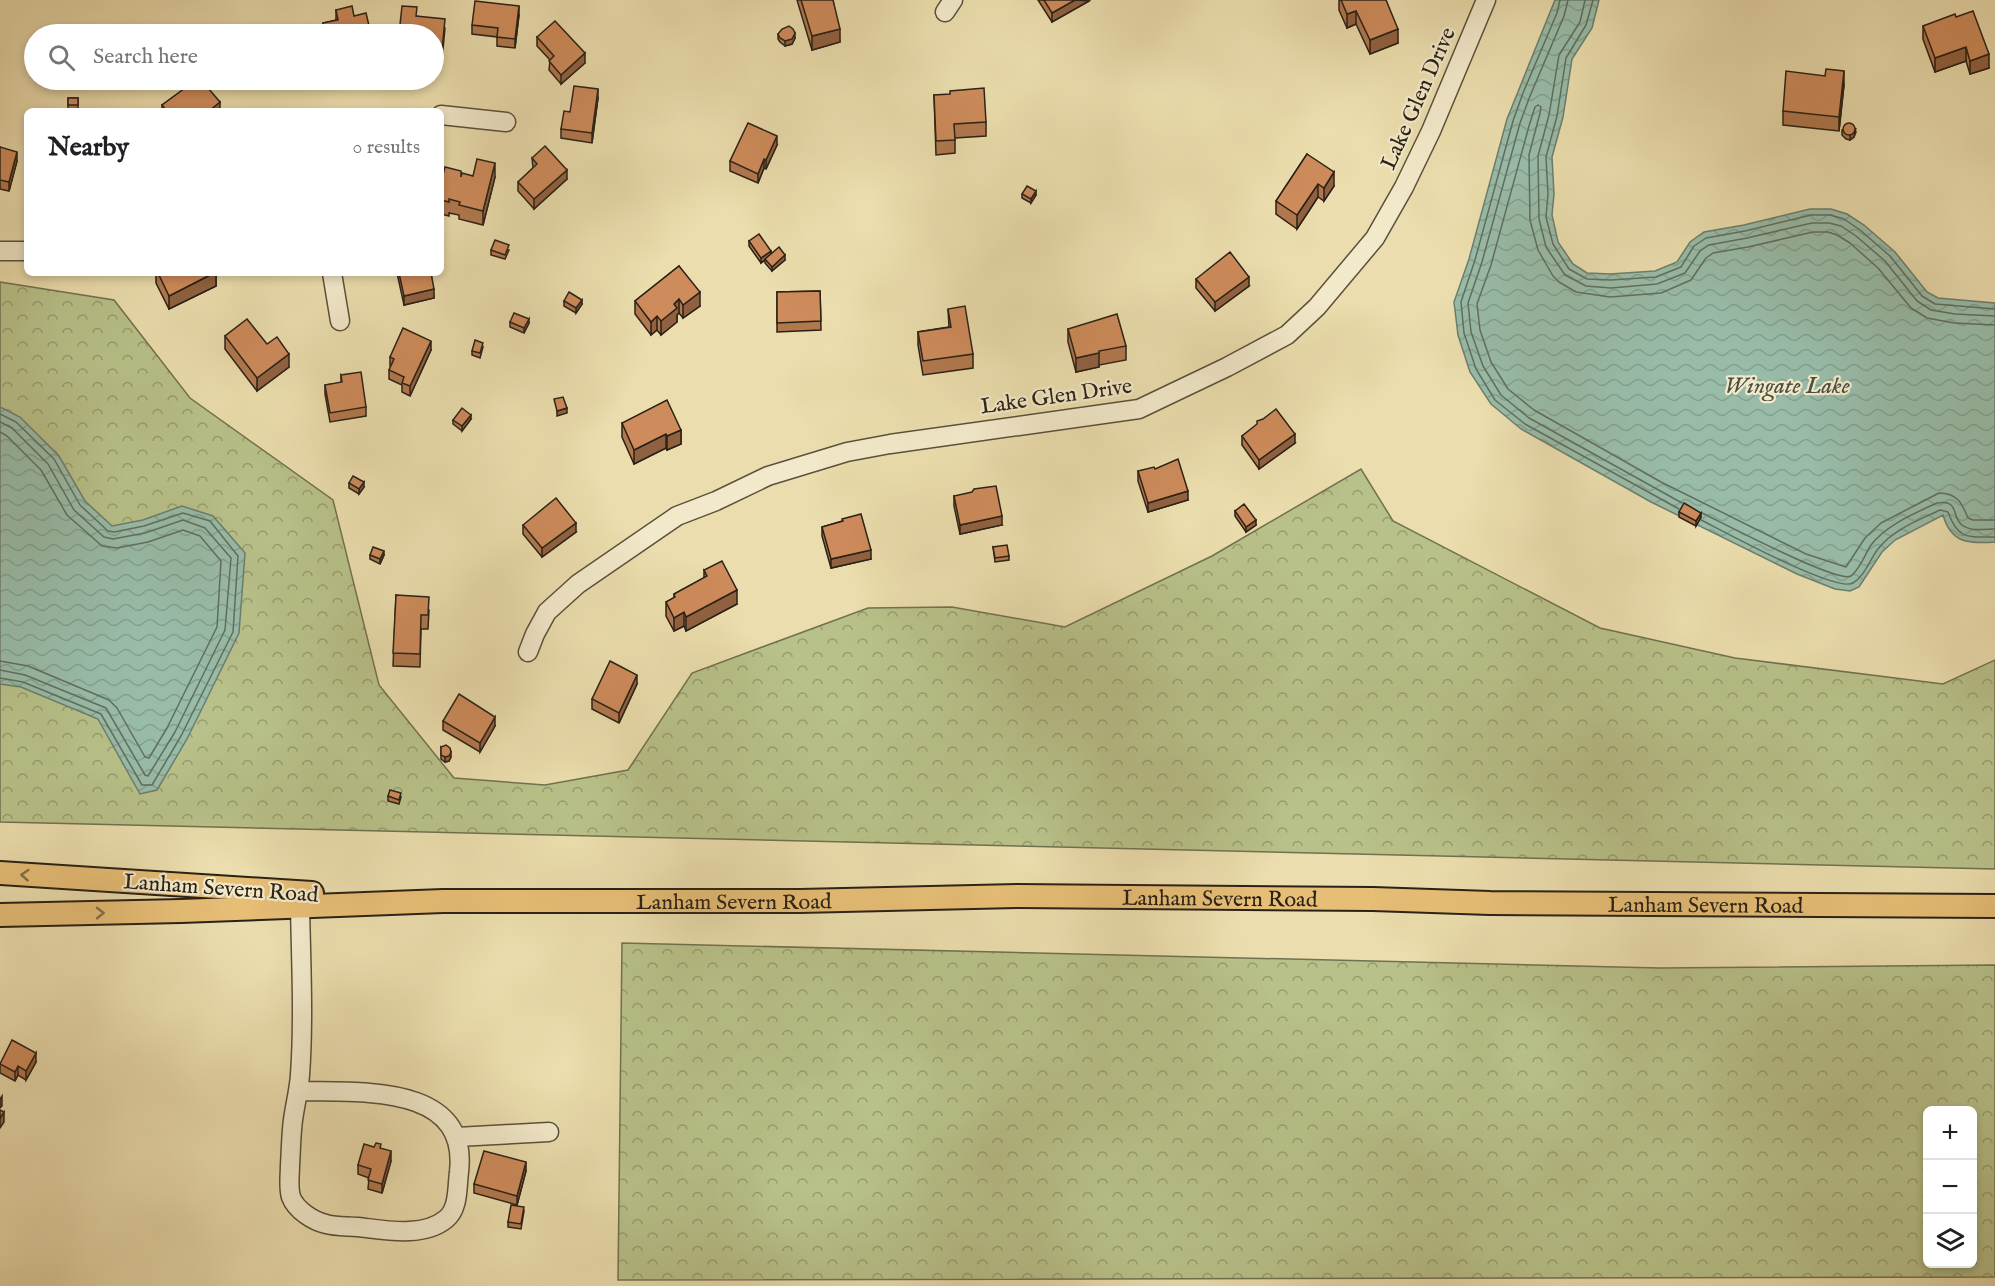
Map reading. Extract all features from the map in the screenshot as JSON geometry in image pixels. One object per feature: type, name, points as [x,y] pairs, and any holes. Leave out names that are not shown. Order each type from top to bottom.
[{"type":"main road","name":"Lanham Severn Road","points":[[0,873],[443,901]]},
{"type":"main road","name":"Lanham Severn Road","points":[[0,915],[443,901],[800,901],[1017,896],[1373,899],[1490,903],[1995,906]]},
{"type":"street","name":"Lake Glen Drive","points":[[528,652],[548,612],[578,584],[677,516],[716,501],[768,476],[847,452],[890,444],[1140,409],[1287,335],[1317,307],[1375,238],[1404,187],[1431,130],[1486,0]]},
{"type":"street","points":[[444,115],[506,122]]},
{"type":"street","points":[[0,251],[24,251]]},
{"type":"street","points":[[332,276],[340,321]]},
{"type":"street","points":[[298,1091],[380,1093],[411,1099],[429,1106],[442,1117],[457,1137],[460,1149],[454,1208],[449,1218],[440,1223],[412,1230],[393,1231],[326,1224],[303,1211],[290,1195],[293,1119],[301,1051],[300,906]]},
{"type":"street","points":[[457,1137],[549,1132]]},
{"type":"green space","points":[[0,282],[114,300],[190,398],[333,500],[379,685],[454,778],[545,785],[628,770],[692,673],[868,608],[952,607],[1065,627],[1212,556],[1361,469],[1393,521],[1600,628],[1735,658],[1943,684],[1995,660],[1995,869],[0,822]]},
{"type":"green space","points":[[622,943],[1659,968],[1995,965],[1995,1277],[618,1280]]},
{"type":"water","name":"Wingate Lake","points":[[1555,0],[1599,0],[1592,28],[1572,59],[1563,117],[1552,157],[1554,194],[1552,215],[1558,242],[1573,264],[1587,273],[1655,271],[1677,262],[1690,242],[1704,232],[1810,209],[1831,209],[1847,214],[1864,225],[1895,252],[1927,292],[1938,298],[1995,303],[1995,542],[1977,543],[1962,540],[1951,531],[1943,515],[1895,540],[1882,552],[1859,587],[1850,591],[1835,589],[1797,574],[1651,502],[1521,429],[1491,404],[1470,372],[1458,335],[1454,302],[1469,259],[1507,119]]},
{"type":"water","points":[[0,407],[20,417],[59,456],[85,501],[112,526],[143,520],[182,506],[213,516],[245,553],[239,633],[187,739],[157,790],[140,794],[98,719],[21,687],[0,684]]},
{"type":"building","points":[[801,0],[833,0],[840,29],[812,36]]},
{"type":"building","points":[[1044,0],[1075,0],[1052,13]]},
{"type":"building","points":[[1341,0],[1386,0],[1398,29],[1370,40],[1356,11],[1347,14]]},
{"type":"building","points":[[475,1],[519,6],[515,39],[497,37],[498,28],[472,25]]},
{"type":"building","points":[[352,6],[354,16],[366,13],[369,24],[323,24],[338,20],[336,10]]},
{"type":"building","points":[[402,6],[417,7],[416,16],[445,19],[444,29],[444,24],[400,24]]},
{"type":"building","points":[[1973,11],[1989,54],[1970,61],[1966,47],[1935,58],[1923,26],[1955,14],[1956,17]]},
{"type":"building","points":[[555,21],[585,53],[561,75],[549,61],[554,56],[537,37]]},
{"type":"building","points":[[789,26],[795,33],[792,39],[785,41],[778,34]]},
{"type":"building","points":[[1826,69],[1844,71],[1839,117],[1783,111],[1786,71],[1825,76]]},
{"type":"building","points":[[574,86],[598,89],[592,133],[561,129],[564,111],[570,112]]},
{"type":"building","points":[[984,88],[986,122],[954,124],[955,140],[936,141],[934,95]]},
{"type":"building","points":[[182,90],[210,90],[220,102],[213,108],[164,108],[162,105]]},
{"type":"building","points":[[68,98],[78,98],[78,105],[68,105]]},
{"type":"building","points":[[748,123],[777,136],[758,174],[730,161]]},
{"type":"building","points":[[1851,123],[1855,129],[1851,135],[1847,135],[1843,127]]},
{"type":"building","points":[[545,146],[567,170],[534,199],[518,182],[537,164],[532,158]]},
{"type":"building","points":[[0,147],[17,152],[9,182],[0,180]]},
{"type":"building","points":[[1307,154],[1334,172],[1324,188],[1318,184],[1297,215],[1276,201]]},
{"type":"building","points":[[477,159],[495,163],[483,211],[459,205],[460,202],[449,199],[449,202],[444,201],[445,167],[461,171],[461,177],[462,173],[473,176]]},
{"type":"building","points":[[1027,186],[1036,191],[1031,199],[1022,194]]},
{"type":"building","points":[[759,234],[771,251],[761,258],[749,241]]},
{"type":"building","points":[[495,240],[509,245],[505,255],[491,250]]},
{"type":"building","points":[[779,247],[785,255],[772,267],[765,259]]},
{"type":"building","points":[[1230,252],[1249,277],[1215,302],[1196,279]]},
{"type":"building","points":[[679,266],[700,292],[683,305],[679,299],[674,304],[677,308],[661,321],[657,316],[651,322],[635,301]]},
{"type":"building","points":[[159,276],[208,276],[169,296]]},
{"type":"building","points":[[400,276],[432,276],[434,289],[404,296]]},
{"type":"building","points":[[820,291],[821,321],[777,323],[777,292]]},
{"type":"building","points":[[569,292],[582,300],[576,308],[564,301]]},
{"type":"building","points":[[965,306],[973,354],[923,361],[918,332],[951,327],[948,309]]},
{"type":"building","points":[[514,313],[529,319],[524,328],[510,322]]},
{"type":"building","points":[[1117,314],[1126,346],[1076,358],[1068,329]]},
{"type":"building","points":[[247,319],[267,344],[277,337],[289,354],[257,378],[225,336]]},
{"type":"building","points":[[403,328],[431,341],[410,386],[402,383],[404,377],[389,370],[394,359],[390,357]]},
{"type":"building","points":[[475,340],[483,343],[480,353],[472,351]]},
{"type":"building","points":[[361,372],[366,407],[330,413],[325,385],[342,382],[341,375]]},
{"type":"building","points":[[563,397],[567,408],[557,411],[554,399]]},
{"type":"building","points":[[667,400],[681,430],[667,436],[666,434],[634,450],[622,423]]},
{"type":"building","points":[[462,408],[471,415],[462,426],[453,420]]},
{"type":"building","points":[[1276,409],[1295,434],[1259,460],[1242,436],[1257,424],[1257,421]]},
{"type":"building","points":[[1178,459],[1188,491],[1148,503],[1138,471],[1154,467],[1155,469]]},
{"type":"building","points":[[353,476],[364,482],[359,489],[349,483]]},
{"type":"building","points":[[996,486],[1002,516],[960,525],[954,496],[972,492],[974,489]]},
{"type":"building","points":[[556,498],[576,523],[542,548],[523,525]]},
{"type":"building","points":[[1684,503],[1701,513],[1696,521],[1679,512]]},
{"type":"building","points":[[1244,504],[1256,520],[1246,527],[1235,511]]},
{"type":"building","points":[[861,514],[871,550],[831,559],[822,527]]},
{"type":"building","points":[[1007,545],[1009,556],[995,558],[993,547]]},
{"type":"building","points":[[373,547],[384,551],[380,559],[370,555]]},
{"type":"building","points":[[722,561],[737,590],[686,617],[684,612],[674,618],[666,602],[675,597],[674,594],[707,576],[704,570]]},
{"type":"building","points":[[396,595],[429,597],[428,615],[421,615],[420,654],[393,653]]},
{"type":"building","points":[[610,661],[637,675],[619,713],[592,699]]},
{"type":"building","points":[[459,694],[495,717],[480,743],[443,721]]},
{"type":"building","points":[[446,745],[451,752],[445,757],[441,755],[441,747]]},
{"type":"building","points":[[390,790],[401,793],[399,800],[388,796]]},
{"type":"building","points":[[12,1040],[36,1053],[26,1071],[18,1066],[15,1072],[0,1064]]},
{"type":"building","points":[[376,1143],[381,1144],[380,1148],[391,1151],[382,1184],[368,1180],[371,1169],[358,1165],[364,1144],[374,1147]]},
{"type":"building","points":[[484,1151],[526,1162],[517,1196],[474,1184]]},
{"type":"building","points":[[511,1205],[524,1207],[521,1224],[508,1222]]}]
